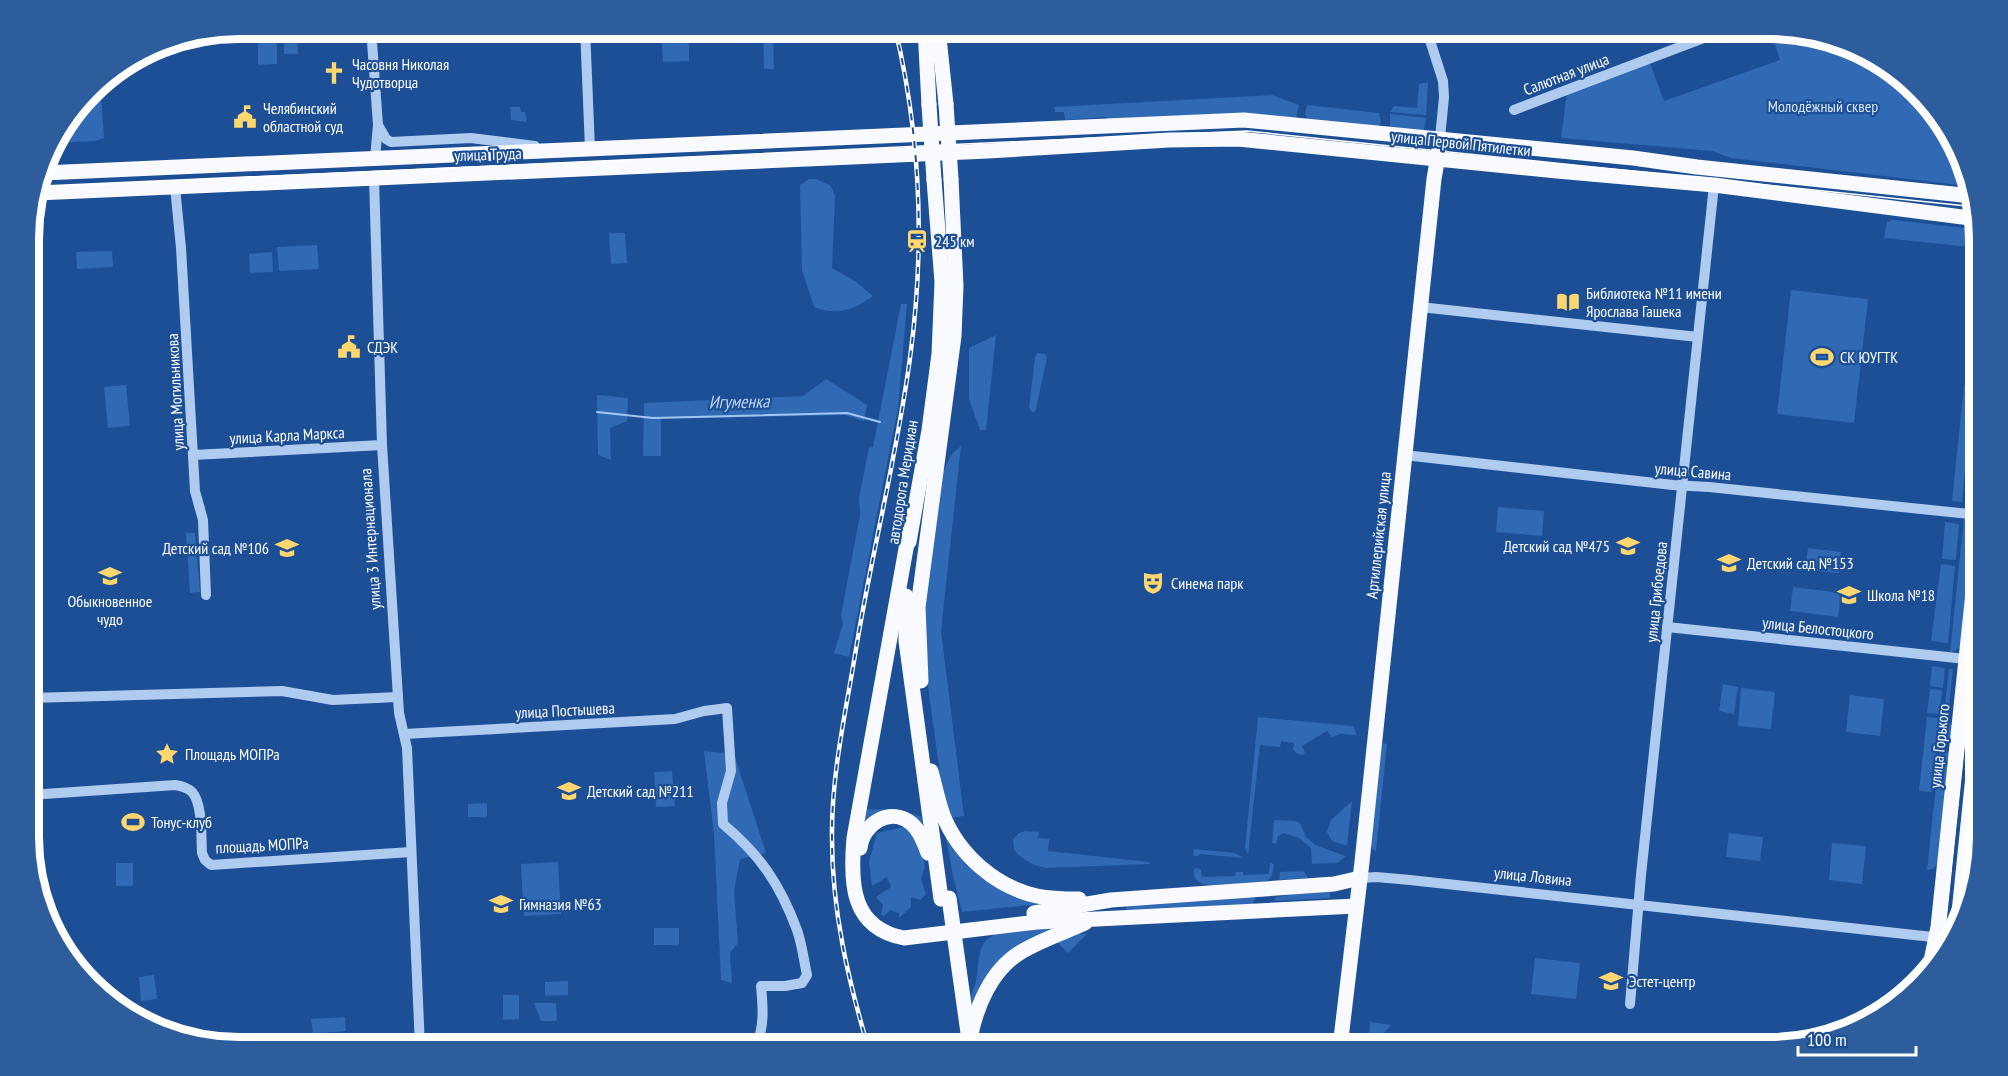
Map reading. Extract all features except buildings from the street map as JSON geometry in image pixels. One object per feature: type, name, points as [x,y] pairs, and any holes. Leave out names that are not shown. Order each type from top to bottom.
[{"type":"main road","name":"автодорога Меридиан","points":[[926,39],[941,254],[940,342],[929,430],[909,532],[905,608],[906,641],[966,1037]]},
{"type":"main road","name":"автодорога Меридиан","points":[[939,39],[946,104],[956,286],[954,336],[918,607],[919,664],[945,899]]},
{"type":"main road","name":"улица Первой Пятилетки","points":[[939,134],[1244,120],[1440,138],[1964,195]]},
{"type":"main road","name":"улица Труда","points":[[51,173],[939,134]]},
{"type":"main road","name":"Артиллерийская улица","points":[[1341,1037],[1434,172],[1440,138]]},
{"type":"main road","name":"улица Первой Пятилетки","points":[[939,152],[1157,140],[1238,139],[1714,185],[1967,218]]},
{"type":"main road","name":"улица Труда","points":[[45,193],[939,152]]},
{"type":"main road","name":"улица 3 Интернационала","points":[[374,178],[375,159]]},
{"type":"main road","points":[[174,167],[175,186]]},
{"type":"main road","points":[[909,532],[852,859],[860,908],[875,928],[888,935],[904,938],[1003,925],[1096,918],[1356,906]]},
{"type":"main road","name":"улица Горького","points":[[1943,934],[1969,630]]},
{"type":"main road","points":[[931,771],[944,816],[956,838],[971,858],[991,876],[1007,886],[1039,897],[1114,900]]},
{"type":"main road","points":[[1961,890],[1969,815]]},
{"type":"main road","points":[[945,899],[918,831],[912,824],[891,816],[873,823],[866,830],[859,855],[862,879],[868,904],[880,920],[888,925],[911,929],[1114,900]]},
{"type":"main road","name":"улица Ловина","points":[[1114,900],[1334,884],[1360,878]]},
{"type":"main road","points":[[1263,888],[1265,912]]},
{"type":"main road","points":[[1114,900],[1116,917]]},
{"type":"main road","points":[[969,1037],[977,1009],[994,978],[1019,953],[1096,918]]},
{"type":"street","name":"улица 3 Интернационала","points":[[372,39],[378,125],[375,159]]},
{"type":"street","points":[[585,39],[590,149]]},
{"type":"street","name":"Артиллерийская улица","points":[[1429,39],[1443,81],[1444,97],[1440,138]]},
{"type":"street","name":"Салютная улица","points":[[1514,110],[1690,39]]},
{"type":"street","points":[[378,125],[386,140],[391,142],[471,138],[568,150]]},
{"type":"street","name":"улица 3 Интернационала","points":[[374,178],[382,445],[398,697],[407,748],[420,1037]]},
{"type":"street","name":"улица Грибоедова","points":[[1630,1004],[1638,905],[1714,185]]},
{"type":"street","name":"улица Могильникова","points":[[175,186],[181,248],[195,491],[203,520],[206,595]]},
{"type":"street","points":[[1420,307],[1698,338]]},
{"type":"street","name":"улица Карла Маркса","points":[[193,455],[382,445]]},
{"type":"street","name":"улица Савина","points":[[1404,455],[1682,486],[1969,514]]},
{"type":"street","name":"улица Белостоцкого","points":[[1667,627],[1966,659]]},
{"type":"street","points":[[39,698],[282,691],[333,700],[398,697]]},
{"type":"street","name":"улица Постышева","points":[[404,735],[675,719],[704,711],[727,708],[731,771],[722,803],[723,824],[744,842],[770,873],[798,931],[807,975],[802,983],[761,986],[763,1015],[760,1037]]},
{"type":"street","name":"площадь МОПРа","points":[[39,794],[175,785],[183,787],[193,792],[199,805],[202,853],[211,865],[411,852]]},
{"type":"street","name":"улица Ловина","points":[[1360,878],[1410,880],[1941,938]]},
{"type":"green space","points":[[284,39],[297,39],[298,54],[284,54]]},
{"type":"green space","points":[[662,39],[689,39],[689,61],[663,62]]},
{"type":"green space","points":[[763,39],[773,39],[774,69],[764,69]]},
{"type":"green space","name":"Молодёжный сквер","points":[[1773,39],[1808,43],[1834,50],[1880,73],[1919,107],[1935,128],[1954,162],[1961,185],[1731,158],[1712,151],[1561,138],[1567,93],[1650,63],[1664,101],[1780,60]]},
{"type":"green space","points":[[277,40],[277,64],[258,65],[258,41]]},
{"type":"green space","points":[[1428,82],[1426,115],[1390,112],[1394,106],[1417,108],[1419,84]]},
{"type":"green space","points":[[101,95],[104,138],[95,141],[64,142],[80,117]]},
{"type":"green space","points":[[1272,95],[1299,105],[1296,118],[1107,120],[1107,117],[1065,120],[1064,112],[1055,112],[1054,107]]},
{"type":"green space","points":[[1307,105],[1379,113],[1381,122],[1378,127],[1308,120],[1305,114]]},
{"type":"green space","points":[[510,107],[520,107],[521,112],[525,112],[527,122],[511,120]]},
{"type":"green space","points":[[1390,114],[1426,118],[1424,131],[1390,128]]},
{"type":"green space","points":[[809,179],[830,185],[835,195],[832,268],[855,281],[873,296],[852,308],[830,311],[814,307],[802,270],[800,185]]},
{"type":"green space","points":[[1893,220],[1968,228],[1969,247],[1884,238],[1887,222]]},
{"type":"green space","points":[[609,233],[625,233],[627,263],[611,264]]},
{"type":"green space","points":[[317,245],[319,269],[279,271],[277,247]]},
{"type":"green space","points":[[112,251],[113,267],[77,269],[76,252]]},
{"type":"green space","points":[[272,252],[273,272],[250,273],[249,254]]},
{"type":"green space","name":"СК ЮУГТК","points":[[1791,290],[1868,299],[1854,423],[1777,414]]},
{"type":"green space","points":[[901,304],[907,304],[898,408],[849,657],[834,653],[843,624],[841,615],[860,515],[859,498],[869,448],[873,447]]},
{"type":"green space","points":[[1969,320],[1969,352],[1966,352]]},
{"type":"green space","points":[[996,335],[986,430],[980,430],[969,399],[969,348]]},
{"type":"green space","points":[[1038,353],[1045,354],[1047,357],[1036,409],[1032,412],[1029,408],[1035,357]]},
{"type":"green space","points":[[826,379],[867,405],[864,421],[845,415],[661,419],[661,456],[643,456],[644,403],[803,396]]},
{"type":"green space","points":[[126,385],[130,426],[108,428],[104,387]]},
{"type":"green space","points":[[1964,385],[1969,386],[1969,428],[1962,502],[1952,501]]},
{"type":"green space","points":[[597,395],[628,398],[627,421],[610,428],[611,460],[598,455]]},
{"type":"green space","points":[[961,446],[941,631],[964,816],[949,818],[943,796],[929,694],[924,647],[923,603],[940,479],[951,455]]},
{"type":"green space","points":[[1498,507],[1544,511],[1542,536],[1496,532]]},
{"type":"green space","points":[[1964,517],[1969,519],[1969,569],[1961,647],[1950,653]]},
{"type":"green space","points":[[1945,522],[1959,524],[1956,560],[1942,559]]},
{"type":"green space","points":[[186,533],[195,533],[200,592],[190,593]]},
{"type":"green space","points":[[1808,548],[1841,552],[1839,573],[1805,570]]},
{"type":"green space","points":[[1941,564],[1955,566],[1948,643],[1931,641]]},
{"type":"green space","points":[[1793,587],[1841,593],[1838,617],[1790,611]]},
{"type":"green space","points":[[1932,666],[1945,668],[1943,688],[1930,686]]},
{"type":"green space","points":[[1949,669],[1953,669],[1949,707],[1944,713]]},
{"type":"green space","points":[[1723,684],[1738,687],[1734,714],[1719,711]]},
{"type":"green space","points":[[1741,688],[1775,692],[1771,729],[1738,726]]},
{"type":"green space","points":[[1930,689],[1942,690],[1940,714],[1927,713]]},
{"type":"green space","points":[[1850,695],[1884,699],[1880,736],[1846,732]]},
{"type":"green space","points":[[1258,717],[1353,726],[1357,735],[1340,734],[1332,737],[1327,731],[1302,746],[1305,753],[1302,755],[1293,749],[1294,743],[1281,741],[1280,747],[1260,745],[1248,855],[1245,847]]},
{"type":"green space","points":[[1927,717],[1940,718],[1932,792],[1919,791]]},
{"type":"green space","points":[[1943,720],[1952,725],[1952,740],[1946,743],[1945,750],[1950,753],[1939,862],[1933,869],[1927,870]]},
{"type":"green space","points":[[1382,743],[1387,744],[1376,851],[1372,849],[1371,844]]},
{"type":"green space","points":[[704,751],[734,754],[766,853],[740,859],[734,891],[738,943],[730,953],[732,983],[721,980],[714,834]]},
{"type":"green space","points":[[672,771],[675,806],[656,807],[654,772]]},
{"type":"green space","points":[[1352,801],[1347,846],[1332,841],[1327,832],[1331,820]]},
{"type":"green space","points":[[487,803],[487,817],[468,817],[468,804]]},
{"type":"green space","points":[[863,809],[892,810],[914,814],[921,817],[924,830],[909,816],[863,827]]},
{"type":"green space","points":[[1274,820],[1300,823],[1306,837],[1315,845],[1346,856],[1337,863],[1312,864],[1311,848],[1299,838],[1283,833],[1278,836],[1276,844],[1272,843]]},
{"type":"green space","points":[[944,826],[960,853],[1050,903],[962,912]]},
{"type":"green space","points":[[904,827],[917,835],[925,866],[921,879],[926,894],[920,900],[911,897],[911,907],[899,918],[899,913],[890,910],[884,916],[881,914],[883,905],[876,897],[891,887],[887,877],[872,886],[869,862],[877,833]]},
{"type":"green space","points":[[1025,831],[1039,832],[1038,838],[1049,839],[1048,851],[1149,862],[1150,864],[1042,867],[1024,860],[1014,850],[1013,839]]},
{"type":"green space","points":[[1729,833],[1763,837],[1760,861],[1726,857]]},
{"type":"green space","points":[[1832,843],[1866,846],[1862,884],[1829,880]]},
{"type":"green space","points":[[1194,849],[1235,853],[1243,858],[1200,854],[1196,856],[1193,855]]},
{"type":"green space","points":[[558,862],[561,914],[524,916],[521,864]]},
{"type":"green space","points":[[116,863],[133,863],[133,886],[116,886]]},
{"type":"green space","points":[[1270,863],[1274,864],[1272,876],[1267,881],[1208,885],[1198,881],[1194,874],[1194,869],[1197,868],[1201,870],[1202,877],[1235,876],[1236,872],[1243,872],[1243,875],[1269,874]]},
{"type":"green space","points":[[1304,871],[1308,878],[1279,880],[1280,872]]},
{"type":"green space","points":[[1330,890],[1330,898],[1274,901],[1276,897]]},
{"type":"green space","points":[[1253,895],[1255,899],[1253,904],[1127,911],[1126,909],[1127,906]]},
{"type":"green space","points":[[1042,927],[1049,930],[971,1011],[970,998],[976,980],[980,951],[988,938],[1002,932]]},
{"type":"green space","points":[[654,928],[679,928],[679,945],[654,945]]},
{"type":"green space","points":[[1076,934],[1087,934],[1068,953],[1057,942]]},
{"type":"green space","points":[[1535,958],[1580,963],[1576,999],[1531,994]]},
{"type":"green space","points":[[154,975],[157,999],[141,1001],[139,977]]},
{"type":"green space","points":[[568,981],[568,995],[545,996],[545,982]]},
{"type":"green space","points":[[503,995],[519,995],[519,1019],[503,1020]]},
{"type":"green space","points":[[534,1003],[556,1003],[557,1021],[541,1021]]},
{"type":"green space","points":[[345,1017],[346,1031],[313,1034],[311,1019]]},
{"type":"green space","points":[[1370,1022],[1391,1025],[1380,1037],[1369,1036]]},
{"type":"waterway","name":"Игуменка","points":[[597,412],[653,418],[847,413],[880,422]]},
{"type":"tram line","points":[[46,187],[1247,131],[1966,206]]},
{"type":"tram line","points":[[1945,932],[1969,700]]},
{"type":"railway","points":[[865,1037],[838,919],[833,866],[832,815],[844,719],[862,612],[905,395],[915,317],[919,234],[918,193],[910,110],[897,39]]},
{"type":"place","name":"Часовня Николая Чудотворца","points":[[334,73]]},
{"type":"place","name":"Челябинский областной суд","points":[[245,117]]},
{"type":"place","name":"245 км","points":[[917,241]]},
{"type":"place","name":"Библиотека №11 имени Ярослава Гашека","points":[[1568,302]]},
{"type":"place","name":"СДЭК","points":[[349,347]]},
{"type":"place","name":"СК ЮУГТК","points":[[1822,357]]},
{"type":"place","name":"Детский сад №475","points":[[1628,546]]},
{"type":"place","name":"Детский сад №106","points":[[287,548]]},
{"type":"place","name":"Детский сад №153","points":[[1729,563]]},
{"type":"place","name":"Обыкновенное чудо","points":[[110,576]]},
{"type":"place","name":"Синема парк","points":[[1153,583]]},
{"type":"place","name":"Школа №18","points":[[1849,595]]},
{"type":"place","name":"Площадь МОПРа","points":[[167,754]]},
{"type":"place","name":"Детский сад №211","points":[[569,791]]},
{"type":"place","name":"Тонус-клуб","points":[[133,822]]},
{"type":"place","name":"Гимназия №63","points":[[501,904]]},
{"type":"place","name":"Эстет-центр","points":[[1611,981]]}]
